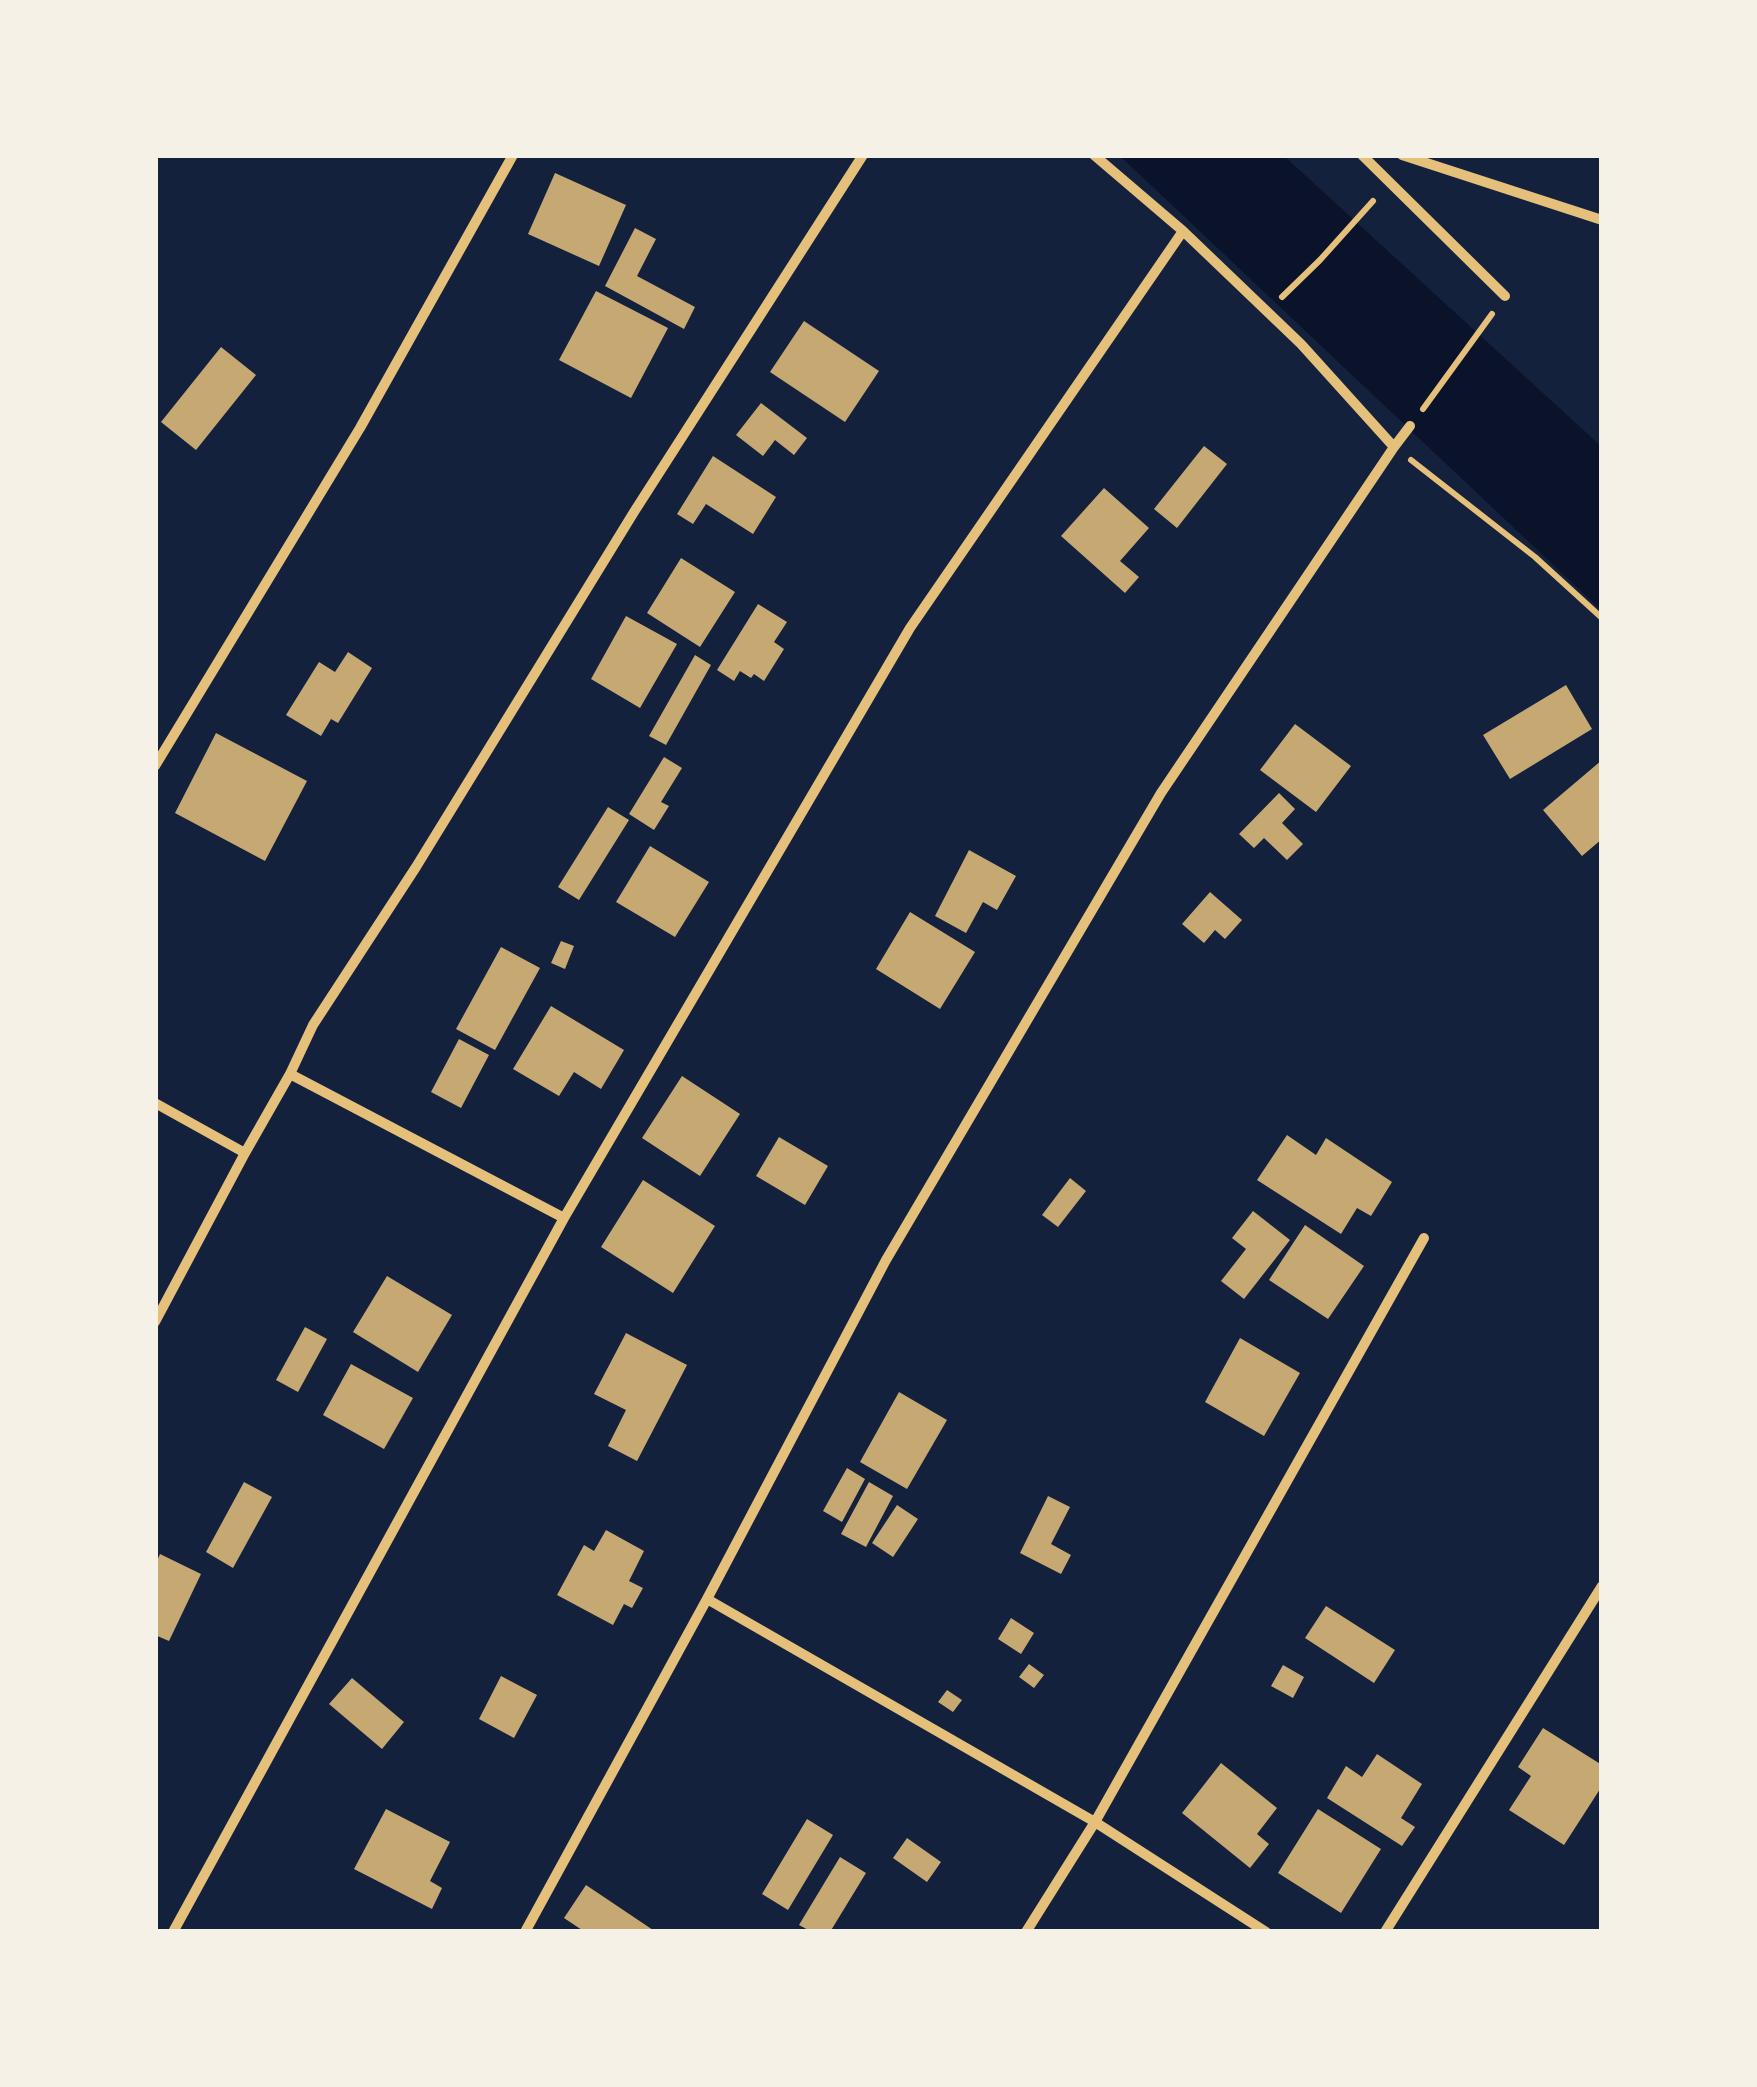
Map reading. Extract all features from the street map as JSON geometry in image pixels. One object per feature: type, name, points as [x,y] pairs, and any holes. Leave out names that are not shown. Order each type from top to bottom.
[{"type":"street","points":[[155,766],[360,428],[513,155]]},
{"type":"street","points":[[155,1322],[290,1074],[312,1025],[863,155]]},
{"type":"street","points":[[1094,155],[1302,344],[1394,446]]},
{"type":"street","points":[[1362,155],[1504,296]]},
{"type":"street","points":[[1402,155],[1602,220]]},
{"type":"street","points":[[172,1932],[564,1218],[910,628],[1182,231]]},
{"type":"street","points":[[525,1932],[886,1260],[1161,793],[1410,426]]},
{"type":"street","points":[[290,1074],[564,1218]]},
{"type":"street","points":[[155,1104],[245,1153]]},
{"type":"street","points":[[1026,1932],[1096,1822],[1424,1238]]},
{"type":"street","points":[[1385,1932],[1602,1586]]},
{"type":"street","points":[[707,1599],[1096,1822],[1266,1932]]},
{"type":"path","points":[[1267,312],[1390,182]]},
{"type":"path","points":[[1410,426],[1504,296]]},
{"type":"path","points":[[1394,446],[1536,557],[1602,618]]},
{"type":"water","points":[[1119,155],[1283,155],[1602,447],[1602,611]]},
{"type":"building","points":[[555,173],[626,205],[599,266],[528,234]]},
{"type":"building","points":[[635,228],[656,239],[637,276],[695,307],[684,329],[605,286]]},
{"type":"building","points":[[596,291],[668,328],[631,398],[559,360]]},
{"type":"building","points":[[804,321],[879,371],[845,422],[770,372]]},
{"type":"building","points":[[221,347],[256,375],[196,450],[161,422]]},
{"type":"building","points":[[761,403],[807,438],[794,455],[775,440],[763,456],[736,435]]},
{"type":"building","points":[[1204,446],[1227,464],[1177,528],[1154,509]]},
{"type":"building","points":[[713,456],[776,497],[753,534],[706,504],[693,524],[677,514]]},
{"type":"building","points":[[1104,488],[1149,528],[1120,561],[1139,577],[1125,593],[1061,536]]},
{"type":"building","points":[[681,558],[735,592],[700,647],[647,613]]},
{"type":"building","points":[[758,604],[787,622],[774,642],[784,649],[764,681],[740,671],[734,681],[717,670]]},
{"type":"building","points":[[626,616],[677,644],[640,708],[591,679]]},
{"type":"building","points":[[348,652],[372,668],[338,723],[331,719],[321,736],[286,715],[319,662],[335,672]]},
{"type":"building","points":[[695,655],[711,665],[666,745],[649,736]]},
{"type":"building","points":[[1566,685],[1592,729],[1510,779],[1483,735]]},
{"type":"building","points":[[1295,724],[1351,766],[1316,812],[1260,770]]},
{"type":"building","points":[[216,733],[307,781],[265,861],[175,813]]},
{"type":"building","points":[[664,757],[682,768],[661,802],[669,806],[654,830],[629,814]]},
{"type":"building","points":[[1602,760],[1602,839],[1582,856],[1543,810]]},
{"type":"building","points":[[1279,793],[1295,809],[1282,823],[1303,844],[1287,860],[1264,838],[1254,848],[1239,834]]},
{"type":"building","points":[[608,807],[629,820],[579,900],[558,887]]},
{"type":"building","points":[[650,846],[709,882],[675,937],[616,902]]},
{"type":"building","points":[[969,850],[1016,876],[997,910],[983,902],[966,933],[935,916]]},
{"type":"building","points":[[1210,892],[1242,920],[1225,939],[1215,930],[1204,943],[1182,924]]},
{"type":"building","points":[[910,912],[975,952],[940,1009],[876,969]]},
{"type":"building","points":[[561,941],[574,946],[565,969],[551,963]]},
{"type":"building","points":[[501,947],[540,968],[495,1050],[456,1029]]},
{"type":"building","points":[[551,1006],[624,1050],[601,1089],[574,1072],[559,1096],[513,1069]]},
{"type":"building","points":[[459,1039],[489,1055],[461,1108],[431,1092]]},
{"type":"building","points":[[682,1076],[740,1114],[700,1176],[642,1138]]},
{"type":"building","points":[[1287,1135],[1316,1155],[1326,1138],[1392,1182],[1371,1216],[1357,1208],[1341,1234],[1257,1180]]},
{"type":"building","points":[[779,1137],[828,1166],[805,1205],[756,1176]]},
{"type":"building","points":[[1070,1178],[1086,1191],[1058,1227],[1042,1215]]},
{"type":"building","points":[[643,1180],[715,1226],[673,1293],[601,1247]]},
{"type":"building","points":[[1253,1211],[1290,1240],[1244,1299],[1221,1281],[1246,1249],[1232,1238]]},
{"type":"building","points":[[1305,1225],[1364,1266],[1328,1319],[1269,1280]]},
{"type":"building","points":[[387,1276],[452,1315],[418,1372],[353,1332]]},
{"type":"building","points":[[305,1327],[327,1339],[298,1392],[276,1380]]},
{"type":"building","points":[[626,1333],[687,1365],[637,1461],[608,1446],[626,1410],[594,1394]]},
{"type":"building","points":[[1240,1338],[1300,1373],[1264,1436],[1205,1402]]},
{"type":"building","points":[[351,1364],[413,1398],[384,1449],[323,1415]]},
{"type":"building","points":[[899,1392],[947,1420],[907,1489],[860,1462]]},
{"type":"building","points":[[847,1468],[865,1479],[842,1522],[823,1511]]},
{"type":"building","points":[[244,1482],[272,1497],[233,1568],[206,1552]]},
{"type":"building","points":[[869,1482],[893,1496],[866,1547],[841,1534]]},
{"type":"building","points":[[1048,1496],[1070,1507],[1051,1544],[1071,1555],[1061,1574],[1020,1553]]},
{"type":"building","points":[[897,1505],[918,1519],[893,1557],[872,1543]]},
{"type":"building","points":[[606,1530],[644,1551],[629,1581],[643,1588],[632,1608],[624,1604],[613,1625],[557,1595],[584,1545],[594,1551]]},
{"type":"building","points":[[160,1554],[201,1574],[169,1641],[155,1635],[155,1565]]},
{"type":"building","points":[[1326,1606],[1395,1650],[1374,1683],[1305,1638]]},
{"type":"building","points":[[1011,1618],[1034,1633],[1021,1654],[998,1639]]},
{"type":"building","points":[[1029,1664],[1044,1675],[1034,1688],[1019,1677]]},
{"type":"building","points":[[1283,1665],[1304,1677],[1293,1698],[1271,1686]]},
{"type":"building","points":[[501,1676],[537,1695],[514,1738],[479,1719]]},
{"type":"building","points":[[352,1678],[404,1722],[382,1749],[329,1704]]},
{"type":"building","points":[[947,1690],[962,1700],[953,1712],[938,1702]]},
{"type":"building","points":[[1543,1728],[1602,1765],[1602,1786],[1564,1845],[1509,1810],[1531,1776],[1518,1767]]},
{"type":"building","points":[[1377,1754],[1422,1784],[1401,1818],[1415,1827],[1402,1846],[1327,1798],[1346,1766],[1362,1777]]},
{"type":"building","points":[[1221,1763],[1277,1808],[1257,1834],[1269,1844],[1250,1868],[1182,1813]]},
{"type":"building","points":[[386,1809],[450,1842],[430,1881],[442,1888],[432,1909],[354,1869]]},
{"type":"building","points":[[1318,1809],[1381,1849],[1341,1913],[1278,1873]]},
{"type":"building","points":[[807,1819],[833,1835],[788,1910],[762,1894]]},
{"type":"building","points":[[907,1838],[941,1862],[927,1882],[893,1858]]},
{"type":"building","points":[[840,1857],[866,1873],[830,1932],[812,1932],[799,1925]]},
{"type":"building","points":[[586,1885],[656,1932],[585,1932],[564,1918]]}]
